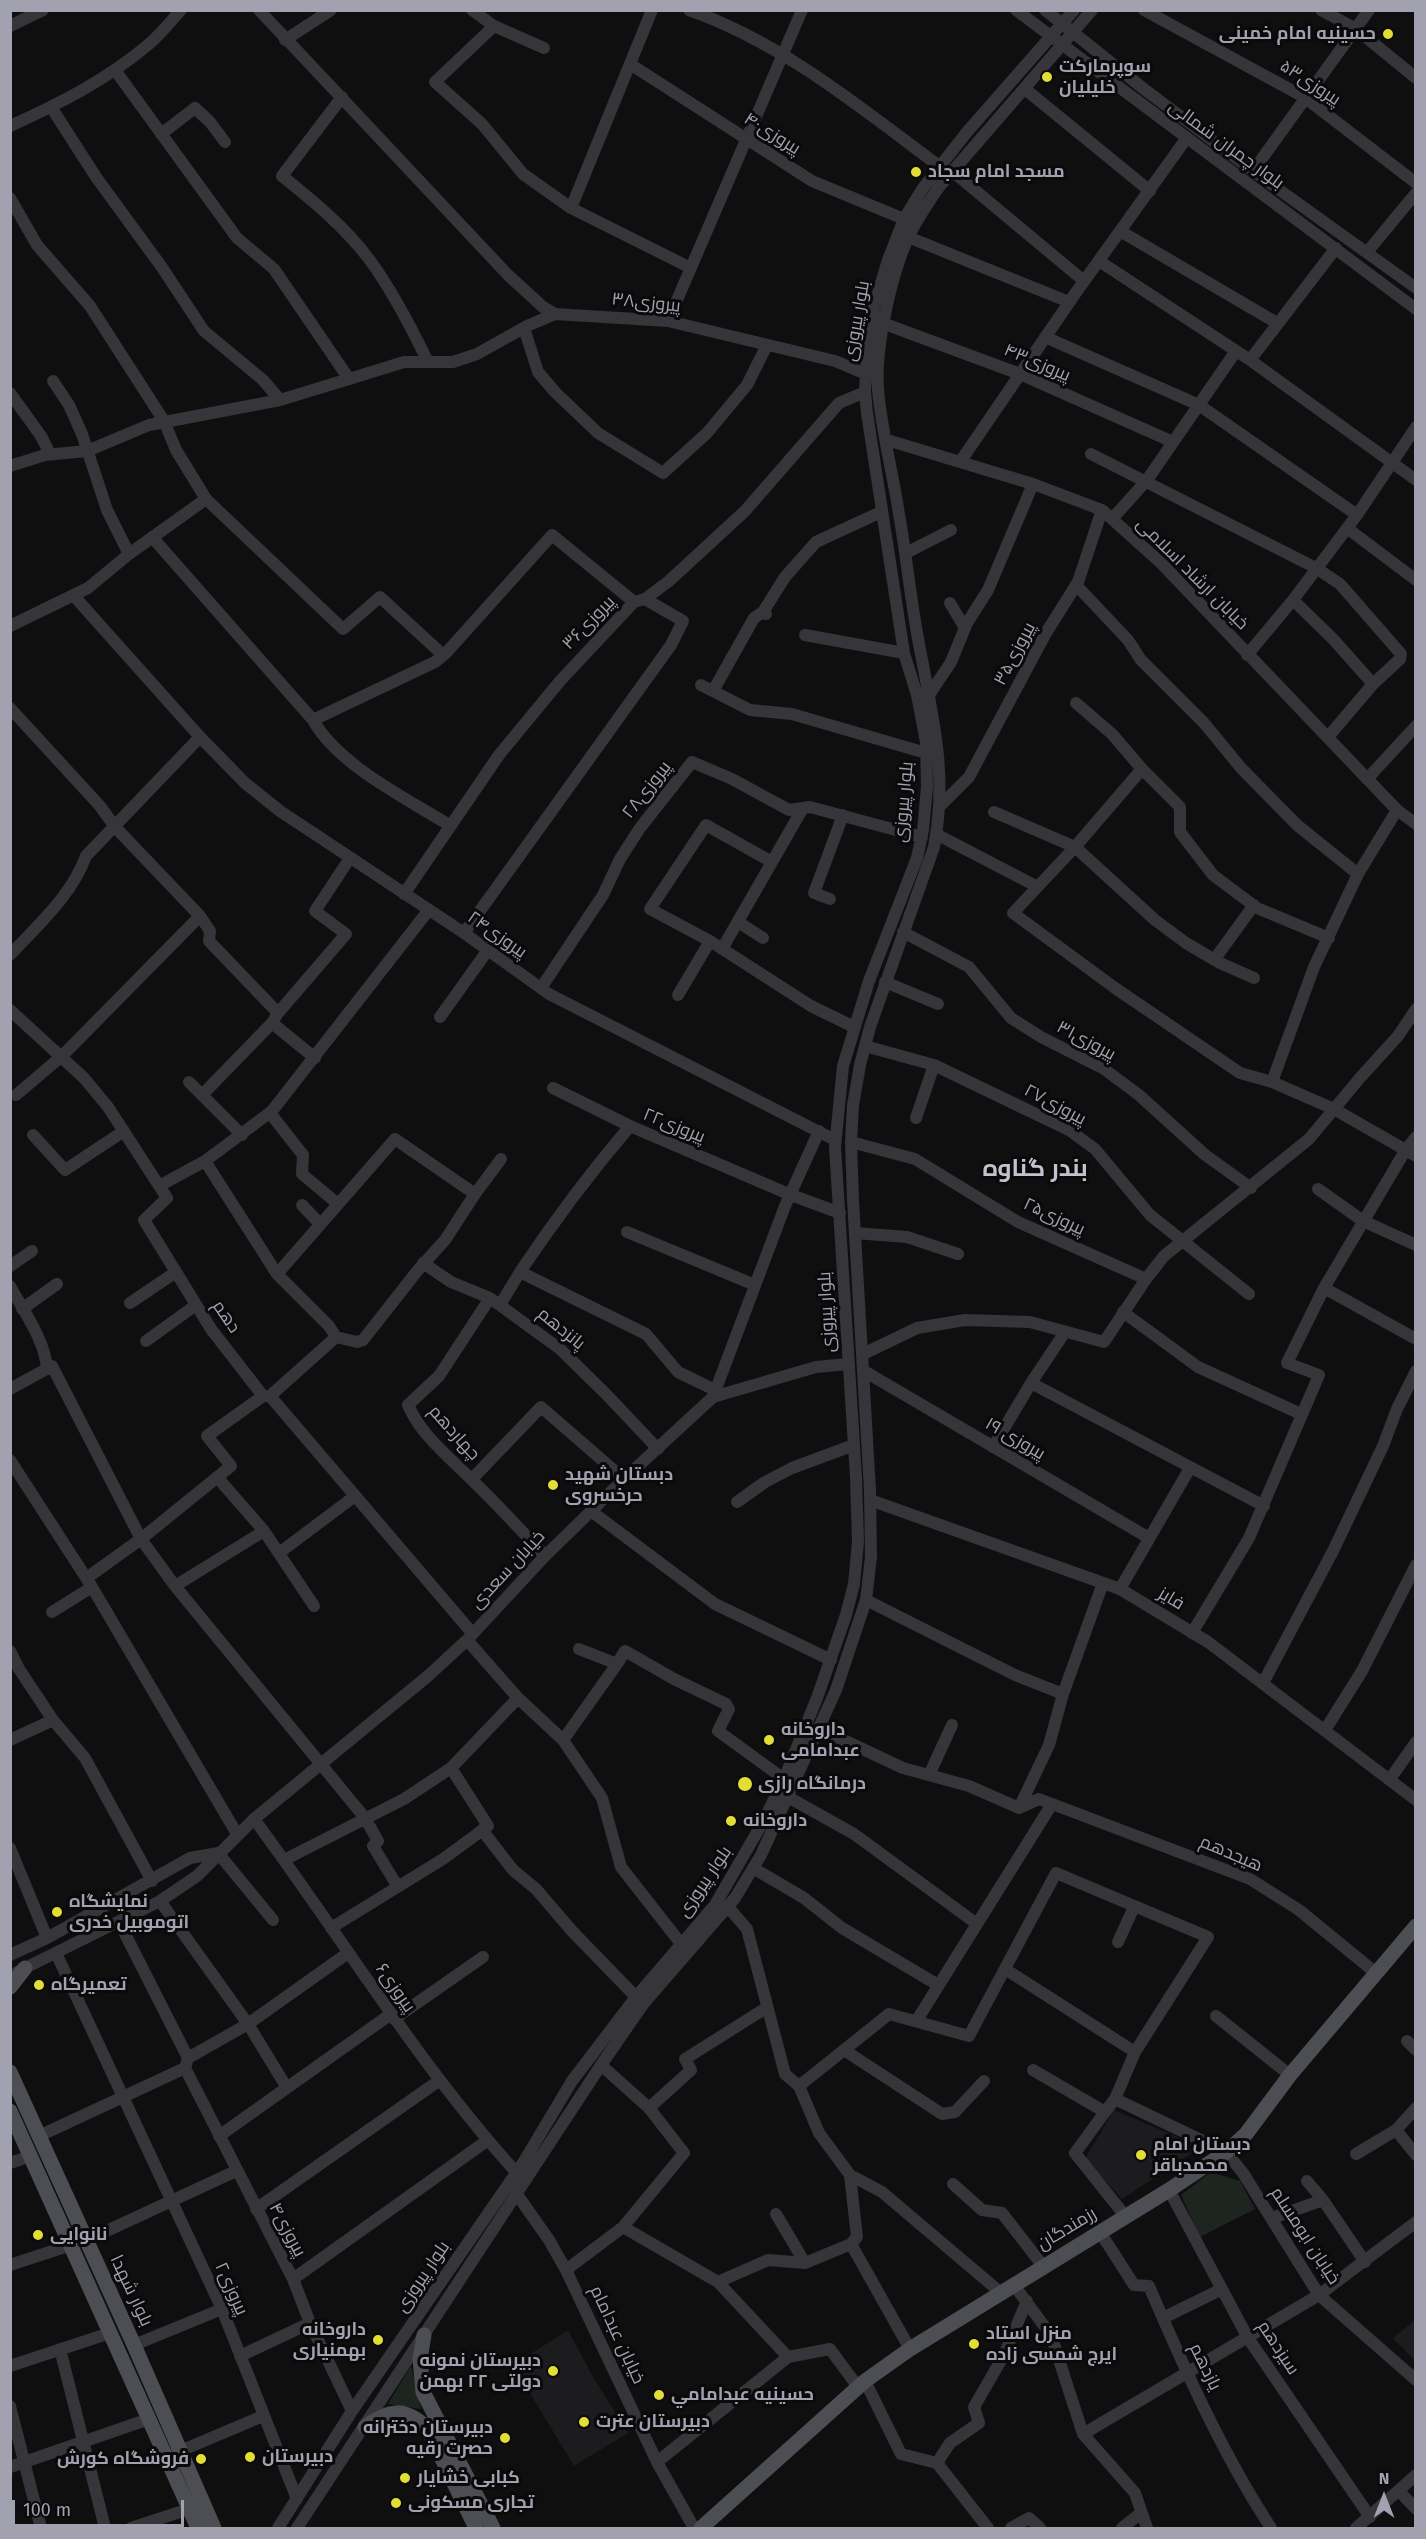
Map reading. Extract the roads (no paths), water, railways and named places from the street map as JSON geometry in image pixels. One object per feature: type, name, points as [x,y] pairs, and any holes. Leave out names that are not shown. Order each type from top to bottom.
[{"type":"main road","name":"رزمندگان","points":[[701,2529],[861,2384],[910,2349],[1126,2217],[1226,2152],[1246,2134],[1290,2075],[1416,1926]]},
{"type":"main road","points":[[10,1987],[25,1968]]},
{"type":"main road","name":"بلوار شهدا","points":[[10,2072],[39,2136],[110,2333],[149,2419],[173,2454],[214,2529]]},
{"type":"main road","name":"بلوار شهدا","points":[[10,2111],[31,2156],[134,2345],[173,2454],[189,2509],[198,2529]]},
{"type":"main road","points":[[424,2335],[420,2359],[423,2392],[476,2529]]},
{"type":"main road","points":[[364,2427],[390,2413],[413,2416],[427,2428],[493,2529]]},
{"type":"street","points":[[10,26],[43,10]]},
{"type":"street","points":[[10,126],[51,107],[115,70],[151,43],[181,10]]},
{"type":"street","points":[[258,10],[508,275],[543,308],[555,314]]},
{"type":"street","points":[[285,40],[331,10]]},
{"type":"street","points":[[472,10],[494,26],[544,48]]},
{"type":"street","points":[[571,208],[652,10]]},
{"type":"street","points":[[689,10],[783,54],[939,166]]},
{"type":"street","points":[[668,321],[802,10]]},
{"type":"street","name":"بلوار چمران شمالی","points":[[1016,10],[1416,309]]},
{"type":"street","points":[[1045,10],[1252,171],[1416,288]]},
{"type":"street","name":"بلوار پیروزی","points":[[278,2529],[352,2411],[516,2172],[572,2081],[636,1997],[715,1905],[742,1862],[784,1779],[831,1660],[846,1615],[854,1584],[858,1542],[835,1140],[843,1066],[869,981],[917,858],[922,837],[927,787],[926,753],[917,695],[904,653],[881,512],[865,392],[866,374],[882,303],[888,260],[904,219],[939,166],[1074,10]]},
{"type":"street","name":"پیروزی۵۳","points":[[1144,10],[1305,97],[1416,183]]},
{"type":"street","points":[[1321,10],[1356,29],[1416,78]]},
{"type":"street","points":[[1252,171],[1369,10]]},
{"type":"street","points":[[1091,12],[1088,35],[1097,52]]},
{"type":"street","name":"بلوار پیروزی","points":[[297,2529],[601,2064],[644,2003],[728,1907],[753,1868],[820,1729],[836,1690],[866,1599],[871,1557],[870,1500],[851,1142],[853,1105],[865,1047],[885,982],[927,870],[941,805],[936,735],[919,646],[906,553],[878,389],[878,367],[885,324],[882,303],[908,237],[939,187],[1091,12]]},
{"type":"street","points":[[494,26],[435,82],[482,124],[523,174],[571,208],[691,268]]},
{"type":"street","name":"پیروزی۴۰","points":[[630,64],[812,181],[904,219]]},
{"type":"street","points":[[115,70],[237,238],[274,269],[350,379]]},
{"type":"street","points":[[1025,89],[1150,191]]},
{"type":"street","points":[[342,97],[282,176],[313,201],[369,259],[406,316],[427,360]]},
{"type":"street","points":[[51,107],[96,177],[204,331],[263,380],[280,400]]},
{"type":"street","points":[[161,134],[195,108],[210,122],[225,142]]},
{"type":"street","points":[[960,462],[1084,281],[1186,139]]},
{"type":"street","points":[[952,171],[1084,281]]},
{"type":"street","points":[[1368,252],[1416,193]]},
{"type":"street","points":[[10,198],[37,245],[90,306],[164,421],[176,450],[206,499],[343,629],[380,597],[443,655]]},
{"type":"street","points":[[1120,231],[1277,323]]},
{"type":"street","points":[[908,237],[1069,303]]},
{"type":"street","points":[[1250,360],[1336,248]]},
{"type":"street","points":[[1098,261],[1250,360],[1416,480]]},
{"type":"street","name":"پیروزی۳۸","points":[[10,466],[50,454],[87,451],[164,421],[239,410],[280,400],[404,362],[427,360],[453,362],[477,354],[555,314],[668,321],[835,361],[866,374]]},
{"type":"street","name":"پیروزی۴۳","points":[[885,324],[1020,374],[1173,442]]},
{"type":"street","points":[[524,328],[538,372],[555,392],[598,433],[663,473],[707,433],[747,385],[767,345]]},
{"type":"street","points":[[1045,337],[1199,405],[1358,515]]},
{"type":"street","points":[[1107,514],[1147,480],[1236,351]]},
{"type":"street","points":[[53,381],[69,405],[82,434],[107,510],[129,554]]},
{"type":"street","name":"پیروزی۳۶","points":[[404,894],[499,755],[546,697],[639,601],[707,548],[744,511],[839,403],[865,392]]},
{"type":"street","points":[[10,393],[41,436],[50,454]]},
{"type":"street","points":[[1247,655],[1293,600],[1358,515],[1416,428]]},
{"type":"street","name":"خیابان ارشاد اسلامی","points":[[887,440],[1033,483],[1107,514],[1161,563],[1366,779],[1397,810],[1416,824]]},
{"type":"street","points":[[1091,454],[1147,480],[1316,568],[1340,584],[1401,654],[1400,659],[1373,684],[1328,737]]},
{"type":"street","points":[[929,695],[951,662],[965,627],[988,590],[1033,483]]},
{"type":"street","points":[[10,626],[74,596],[206,499]]},
{"type":"street","points":[[713,691],[754,618],[765,613],[785,577],[816,542],[881,512]]},
{"type":"street","name":"پیروزی۳۵","points":[[941,805],[969,777],[1046,633],[1076,585],[1107,514]]},
{"type":"street","points":[[1347,528],[1416,580]]},
{"type":"street","points":[[906,553],[951,530]]},
{"type":"street","points":[[313,720],[435,662],[552,534],[639,601],[683,621],[671,645],[464,933]]},
{"type":"street","points":[[152,537],[313,720],[320,733],[353,764],[449,825]]},
{"type":"street","points":[[1076,585],[1128,640],[1141,660],[1204,723],[1241,768],[1297,825],[1358,874]]},
{"type":"street","name":"پیروزی۲۴","points":[[74,596],[200,737],[245,783],[280,811],[464,933],[541,988],[835,1140]]},
{"type":"street","points":[[1293,600],[1333,639],[1373,684]]},
{"type":"street","points":[[950,603],[965,627]]},
{"type":"street","points":[[805,635],[904,653]]},
{"type":"street","points":[[701,685],[750,710],[792,714],[926,753]]},
{"type":"street","points":[[1076,704],[1112,734],[1142,769],[1180,807],[1180,832],[1213,875],[1254,905],[1329,938]]},
{"type":"street","points":[[10,708],[100,806],[115,827],[200,916],[210,931],[209,941],[275,1018],[315,1058]]},
{"type":"street","points":[[1366,779],[1416,726]]},
{"type":"street","points":[[10,955],[68,892],[86,856],[200,737]]},
{"type":"street","name":"پیروزی۲۸","points":[[541,988],[603,895],[620,859],[640,828],[692,762],[732,779],[789,810],[810,807],[922,837]]},
{"type":"street","points":[[1142,769],[1075,848],[1036,886],[1013,913],[1115,988],[1240,1073],[1272,1082],[1334,1109],[1410,1154]]},
{"type":"street","points":[[722,949],[803,808]]},
{"type":"street","points":[[1272,1082],[1314,967],[1358,874],[1397,810]]},
{"type":"street","points":[[994,812],[1075,848],[1155,920],[1214,960],[1254,978]]},
{"type":"street","points":[[830,899],[814,893],[843,815]]},
{"type":"street","points":[[772,862],[706,825],[651,909],[710,941],[811,1006],[854,1027]]},
{"type":"street","points":[[936,834],[1036,886]]},
{"type":"street","points":[[202,1095],[275,1018],[346,934],[315,911],[350,858]]},
{"type":"street","points":[[1214,960],[1254,905]]},
{"type":"street","points":[[10,1010],[84,1078],[124,1131],[159,1186],[206,1161],[270,1113],[428,911]]},
{"type":"street","points":[[16,1095],[62,1056],[200,916]]},
{"type":"street","points":[[738,922],[763,938]]},
{"type":"street","name":"پیروزی۳۱","points":[[903,932],[969,967],[1011,1018],[1041,1037],[1104,1069],[1139,1095],[1204,1154],[1251,1188]]},
{"type":"street","points":[[678,995],[710,941]]},
{"type":"street","points":[[440,1017],[488,950]]},
{"type":"street","points":[[885,982],[938,1004]]},
{"type":"street","points":[[863,1354],[917,1328],[965,1320],[1030,1322],[1104,1342],[1164,1256],[1309,1139],[1398,1036],[1416,1009]]},
{"type":"street","name":"پیروزی۲۷","points":[[865,1047],[934,1065],[1068,1130],[1095,1149],[1150,1215],[1249,1294]]},
{"type":"street","points":[[916,1118],[934,1065]]},
{"type":"street","points":[[189,1082],[242,1134]]},
{"type":"street","points":[[553,1088],[630,1126]]},
{"type":"street","points":[[270,1113],[303,1155],[302,1174],[338,1204]]},
{"type":"street","name":"پیروزی۲۲","points":[[495,1301],[520,1272],[553,1222],[595,1166],[630,1126],[791,1195],[840,1213]]},
{"type":"street","points":[[33,1134],[65,1170],[124,1131]]},
{"type":"street","points":[[520,1272],[646,1334],[678,1372],[714,1394],[755,1285],[819,1131]]},
{"type":"street","points":[[1192,1633],[1249,1538],[1318,1375],[1287,1363],[1324,1288],[1364,1221],[1410,1154],[1416,1137]]},
{"type":"street","points":[[277,1274],[395,1138],[475,1194]]},
{"type":"street","name":"پیروزی۲۵","points":[[851,1142],[915,1160],[1018,1222],[1146,1279]]},
{"type":"street","points":[[206,1161],[277,1274],[329,1326],[336,1337],[357,1342],[363,1340],[423,1263],[445,1240],[501,1159]]},
{"type":"street","name":"دهم","points":[[159,1186],[167,1198],[144,1220],[211,1329],[266,1396],[355,1496],[518,1698],[563,1740],[602,1798],[621,1867],[682,1946]]},
{"type":"street","points":[[1318,1189],[1364,1221],[1416,1245]]},
{"type":"street","points":[[302,1205],[320,1224]]},
{"type":"street","points":[[627,1233],[755,1285]]},
{"type":"street","points":[[855,1233],[907,1238],[958,1254]]},
{"type":"street","points":[[10,1266],[32,1251]]},
{"type":"street","name":"پانزدهم","points":[[423,1263],[451,1282],[495,1301],[560,1349],[657,1449]]},
{"type":"street","points":[[130,1304],[176,1272]]},
{"type":"street","points":[[22,1309],[57,1284]]},
{"type":"street","points":[[10,1286],[50,1368],[141,1539],[175,1586],[365,1818],[378,1841],[373,1846],[398,1887]]},
{"type":"street","points":[[1324,1288],[1416,1339]]},
{"type":"street","name":"چهاردهم","points":[[495,1301],[439,1376],[408,1405],[412,1414],[437,1447],[472,1479],[545,1556]]},
{"type":"street","points":[[146,1341],[196,1305]]},
{"type":"street","points":[[1123,1312],[1198,1366],[1301,1414]]},
{"type":"street","points":[[993,1447],[1065,1332]]},
{"type":"street","points":[[52,1612],[231,1466],[207,1436],[266,1396],[336,1337]]},
{"type":"street","name":"خیابان سعدی","points":[[10,1975],[119,1922],[160,1900],[197,1876],[254,1819],[428,1676],[470,1637],[545,1556],[714,1394],[816,1367],[848,1364]]},
{"type":"street","points":[[10,1389],[50,1368]]},
{"type":"street","name":"پیروزی ۱۹","points":[[864,1371],[1149,1538]]},
{"type":"street","points":[[1263,1683],[1333,1551],[1416,1371]]},
{"type":"street","points":[[1031,1383],[1264,1506]]},
{"type":"street","points":[[472,1479],[541,1407],[624,1479]]},
{"type":"street","points":[[852,1418],[867,1418]]},
{"type":"street","points":[[737,1502],[765,1482],[792,1468],[854,1445]]},
{"type":"street","points":[[10,1460],[90,1582],[237,1834]]},
{"type":"street","points":[[1120,1589],[1190,1468]]},
{"type":"street","points":[[217,1477],[264,1532],[314,1606]]},
{"type":"street","points":[[279,1553],[355,1496]]},
{"type":"street","name":"فایز","points":[[870,1500],[1120,1589],[1192,1633],[1263,1683],[1416,1800]]},
{"type":"street","points":[[591,1512],[715,1604],[831,1660]]},
{"type":"street","points":[[175,1586],[264,1532]]},
{"type":"street","points":[[1325,1731],[1362,1671],[1416,1565]]},
{"type":"street","points":[[1019,1808],[1049,1745],[1063,1694],[1103,1583]]},
{"type":"street","points":[[866,1599],[1015,1676],[1063,1694]]},
{"type":"street","points":[[579,1649],[617,1664]]},
{"type":"street","points":[[10,1651],[53,1720],[85,1758],[152,1881]]},
{"type":"street","points":[[563,1740],[625,1652],[726,1704],[729,1709],[718,1731],[784,1779]]},
{"type":"street","points":[[284,1860],[404,1799],[451,1768],[518,1698]]},
{"type":"street","points":[[10,1740],[53,1720]]},
{"type":"street","points":[[929,1775],[952,1725]]},
{"type":"street","points":[[820,1729],[903,1768],[969,1786],[1019,1808],[1039,1799],[1052,1804],[917,2020]]},
{"type":"street","points":[[1390,1779],[1416,1742]]},
{"type":"street","points":[[331,1928],[443,1859],[488,1826],[451,1768]]},
{"type":"street","points":[[788,1797],[854,1834],[977,1924]]},
{"type":"street","name":"هیجدهم","points":[[1052,1804],[1250,1879],[1299,1910],[1376,1973]]},
{"type":"street","name":"پیروزی۶","points":[[254,1819],[392,2016],[440,2080],[516,2172]]},
{"type":"street","points":[[482,1830],[513,1870],[536,1889],[572,1931],[636,1997]]},
{"type":"street","points":[[10,1848],[47,1938]]},
{"type":"street","points":[[10,1955],[47,1938],[190,1858],[218,1853],[273,1920]]},
{"type":"street","points":[[753,1868],[804,1898],[842,1928],[938,1985]]},
{"type":"street","points":[[799,2086],[889,2014],[969,2036],[1056,1873],[1208,1937],[1135,2052],[1115,2099],[1075,2153],[1126,2217]]},
{"type":"street","points":[[160,1900],[248,2024],[287,2088]]},
{"type":"street","points":[[728,1907],[747,1929],[785,2073],[799,2086],[819,2133],[850,2175],[882,2192],[1000,2292]]},
{"type":"street","points":[[1118,1942],[1134,1907]]},
{"type":"street","name":"پیروزی۴","points":[[119,1922],[219,2136],[293,2279],[310,2323],[352,2411]]},
{"type":"street","name":"پیروزی۲","points":[[56,1953],[222,2309],[297,2499]]},
{"type":"street","points":[[39,2136],[122,2097],[186,2063],[248,2024],[348,1953]]},
{"type":"street","points":[[219,2136],[392,2016],[483,1957]]},
{"type":"street","points":[[1005,1969],[1135,2052]]},
{"type":"street","points":[[649,2108],[691,2070],[684,2059],[766,2008]]},
{"type":"street","points":[[1216,2016],[1290,2075]]},
{"type":"street","points":[[844,2050],[942,2114],[955,2112],[984,2081]]},
{"type":"street","points":[[566,2270],[623,2227],[684,2153],[649,2108],[601,2064]]},
{"type":"street","points":[[1033,2070],[1105,2112]]},
{"type":"street","points":[[256,2208],[440,2080]]},
{"type":"street","points":[[572,2081],[584,2090]]},
{"type":"street","points":[[1115,2099],[1226,2152]]},
{"type":"street","points":[[1356,2154],[1396,2130],[1416,2108]]},
{"type":"street","points":[[1396,2130],[1416,2155]]},
{"type":"street","points":[[293,2279],[488,2140]]},
{"type":"street","name":"خیابان ابومسلم","points":[[1226,2152],[1272,2218],[1319,2295],[1416,2380]]},
{"type":"street","points":[[10,2163],[31,2156]]},
{"type":"street","points":[[10,2265],[78,2243],[237,2170]]},
{"type":"street","points":[[718,2282],[768,2260],[805,2263],[851,2244],[857,2237],[850,2175]]},
{"type":"street","points":[[1306,2181],[1323,2199],[1365,2262]]},
{"type":"street","points":[[953,2184],[982,2210],[1002,2212],[1043,2266]]},
{"type":"street","name":"سیزدهم","points":[[1169,2190],[1248,2338],[1370,2517]]},
{"type":"street","name":"خیابان عبدامام","points":[[516,2193],[549,2240],[566,2270],[657,2462],[694,2529]]},
{"type":"street","points":[[1272,2218],[1323,2199]]},
{"type":"street","points":[[776,2214],[805,2263]]},
{"type":"street","points":[[1083,2434],[1319,2295],[1416,2222]]},
{"type":"street","points":[[623,2227],[718,2282],[788,2357]]},
{"type":"street","name":"یازدهم","points":[[1100,2232],[1134,2285],[1149,2286],[1188,2373],[1254,2502],[1271,2529]]},
{"type":"street","points":[[851,2244],[910,2349]]},
{"type":"street","points":[[1013,2284],[1051,2335],[1083,2434],[1135,2493],[1147,2529]]},
{"type":"street","points":[[1163,2318],[1222,2289]]},
{"type":"street","points":[[937,2463],[950,2443],[979,2423],[974,2407],[1004,2355],[1027,2301]]},
{"type":"street","points":[[134,2345],[222,2309]]},
{"type":"street","points":[[240,2356],[310,2323]]},
{"type":"street","points":[[10,2366],[110,2333]]},
{"type":"street","points":[[60,2349],[105,2529]]},
{"type":"street","points":[[657,2462],[788,2357],[830,2349],[861,2384],[901,2454],[937,2463],[988,2529]]},
{"type":"street","points":[[10,2406],[41,2529]]},
{"type":"street","points":[[173,2454],[263,2416]]},
{"type":"street","points":[[10,2467],[149,2419]]},
{"type":"street","points":[[327,2451],[342,2460]]},
{"type":"street","points":[[1356,2529],[1416,2475]]},
{"type":"street","points":[[1399,2491],[1416,2508]]},
{"type":"street","points":[[130,2529],[189,2509]]},
{"type":"street","points":[[1122,2529],[1141,2513]]},
{"type":"street","points":[[1011,2529],[1029,2518],[1040,2529]]},
{"type":"place","name":"حسینیه امام خمینی","points":[[1388,34]]},
{"type":"place","name":"سوپرمارکت خلیلیان","points":[[1047,77]]},
{"type":"place","name":"مسجد امام سجاد","points":[[916,172]]},
{"type":"place","name":"دبستان شهید حرخسروی","points":[[553,1485]]},
{"type":"place","name":"داروخانه عبدامامی","points":[[769,1740]]},
{"type":"place","name":"درمانگاه رازی","points":[[745,1784]]},
{"type":"place","name":"داروخانه","points":[[731,1821]]},
{"type":"place","name":"نمایشگاه اتوموبیل خدری","points":[[57,1912]]},
{"type":"place","name":"تعمیرگاه","points":[[39,1985]]},
{"type":"place","name":"دبستان امام محمدباقر","points":[[1141,2155]]},
{"type":"place","name":"نانوایی","points":[[38,2235]]},
{"type":"place","name":"داروخانه بهمنیاری","points":[[378,2340]]},
{"type":"place","name":"منزل استاد ایرج شمسى زاده","points":[[974,2344]]},
{"type":"place","name":"دبیرستان نمونه دولتی ۲۲ بهمن","points":[[553,2371]]},
{"type":"place","name":"حسينيه عبدامامي","points":[[659,2395]]},
{"type":"place","name":"دبیرستان عترت","points":[[584,2422]]},
{"type":"place","name":"دبیرستان دخترانه حصرت رقیه","points":[[505,2438]]},
{"type":"place","name":"دبیرستان","points":[[250,2457]]},
{"type":"place","name":"فروشگاه کورش","points":[[201,2459]]},
{"type":"place","name":"کبابی خشایار","points":[[405,2478]]},
{"type":"place","name":"تجاری مسکونی","points":[[396,2503]]},
{"type":"district","name":"بندر گناوه","points":[[1035,1169]]}]
